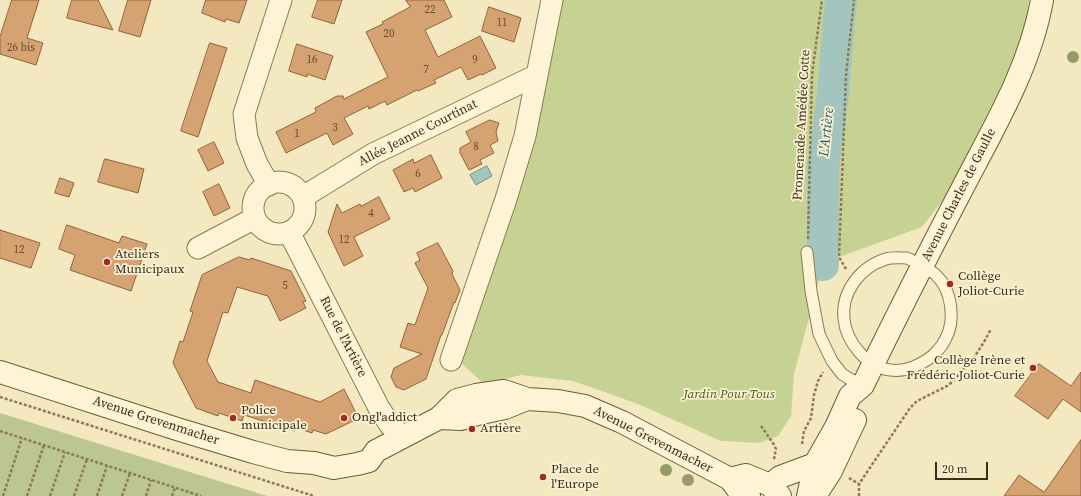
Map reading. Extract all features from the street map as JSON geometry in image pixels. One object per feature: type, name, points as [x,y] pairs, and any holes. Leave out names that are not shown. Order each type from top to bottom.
[{"type":"main road","name":"Avenue Charles de Gaulle","points":[[815,496],[824,474],[836,427],[850,396],[863,385],[922,265],[1016,85],[1038,21],[1042,0]]},
{"type":"main road","name":"Avenue Grevenmacher","points":[[0,372],[253,452],[287,461],[314,463],[334,468],[369,461],[376,451],[439,418],[461,419],[505,408],[527,399],[558,401],[585,406],[622,422],[730,479],[739,491],[749,496]]},
{"type":"main road","name":"Avenue Charles de Gaulle","points":[[808,496],[824,474]]},
{"type":"main road","points":[[730,479],[746,475],[775,491],[780,477],[824,474]]},
{"type":"street","points":[[268,185],[257,164],[247,138],[244,114],[281,0]]},
{"type":"street","points":[[451,360],[506,199],[525,136],[552,0]]},
{"type":"street","name":"Allée Jeanne Courtinat","points":[[303,198],[373,154],[537,75]]},
{"type":"street","points":[[284,183],[292,186],[303,198],[305,214],[302,221],[296,228],[289,232],[273,234],[259,225],[255,218],[253,210],[254,202],[257,195],[268,185],[284,183]]},
{"type":"street","points":[[198,248],[255,218]]},
{"type":"street","name":"Rue de l'Artière","points":[[289,232],[379,408],[390,425],[403,437]]},
{"type":"lane","points":[[807,252],[811,291],[819,334],[832,360],[842,374],[863,385]]},
{"type":"lane","points":[[907,258],[922,265],[936,276],[946,290],[951,306],[951,323],[946,340],[936,353],[922,364],[906,370],[889,370],[873,364],[860,354],[849,338],[844,319],[845,300],[853,282],[868,267],[886,259],[907,258]]},
{"type":"path","name":"Promenade Amédée Cotte","points":[[807,252],[812,74],[822,0]]},
{"type":"path","points":[[838,257],[846,75],[854,0]]},
{"type":"path","points":[[859,496],[859,484],[910,408],[917,401],[949,385],[973,359],[991,329]]},
{"type":"path","points":[[824,474],[808,457],[802,447],[804,431],[811,418],[814,395],[818,381],[826,366],[832,360]]},
{"type":"path","points":[[0,396],[314,496]]},
{"type":"path","points":[[761,426],[776,449],[772,465],[775,491]]},
{"type":"path","points":[[0,432],[201,496]]},
{"type":"path","points":[[3,496],[22,438]]},
{"type":"path","points":[[26,496],[44,445]]},
{"type":"path","points":[[50,496],[65,452]]},
{"type":"path","points":[[74,496],[87,459]]},
{"type":"path","points":[[97,496],[107,466]]},
{"type":"path","points":[[122,496],[130,473]]},
{"type":"path","points":[[146,496],[151,480]]},
{"type":"path","points":[[172,496],[175,488]]},
{"type":"green space","name":"Jardin Pour Tous","points":[[552,0],[1029,0],[1016,85],[982,150],[922,227],[839,257],[823,265],[794,374],[791,416],[778,436],[759,443],[721,441],[638,404],[573,381],[521,375],[484,384],[460,362]]},
{"type":"green space","points":[[0,413],[267,496],[0,496]]},
{"type":"water","points":[[487,166],[492,176],[476,185],[470,175]]},
{"type":"building","points":[[12,0],[39,0],[27,38],[43,43],[36,65],[0,54],[0,37]]},
{"type":"building","points":[[72,0],[98,0],[113,30],[67,18]]},
{"type":"building","points":[[128,0],[151,0],[140,37],[119,31]]},
{"type":"building","points":[[206,0],[247,0],[239,23],[226,19],[225,22],[202,13]]},
{"type":"building","points":[[318,0],[342,0],[334,24],[312,17]]},
{"type":"building","points":[[406,0],[444,0],[452,17],[425,30],[438,57],[480,36],[496,68],[468,80],[461,67],[434,80],[436,83],[418,91],[417,90],[387,105],[385,101],[369,109],[368,106],[344,118],[353,134],[333,145],[327,133],[286,153],[276,132],[316,112],[315,108],[337,96],[343,96],[344,99],[388,77],[366,32],[383,24],[382,22],[410,7]]},
{"type":"building","points":[[489,7],[521,18],[514,42],[482,31]]},
{"type":"building","points":[[210,43],[227,48],[198,137],[181,131]]},
{"type":"building","points":[[297,44],[333,56],[325,80],[307,74],[307,77],[289,71]]},
{"type":"building","points":[[490,120],[499,123],[496,132],[498,141],[490,145],[494,153],[480,160],[482,164],[469,170],[460,153],[460,148],[471,142],[466,132]]},
{"type":"building","points":[[214,142],[224,163],[208,171],[198,150]]},
{"type":"building","points":[[431,155],[442,178],[415,192],[413,188],[404,192],[393,170],[413,159],[414,163]]},
{"type":"building","points":[[105,159],[144,169],[138,193],[98,182]]},
{"type":"building","points":[[60,178],[74,183],[69,197],[55,193]]},
{"type":"building","points":[[219,184],[230,208],[214,216],[203,192]]},
{"type":"building","points":[[379,197],[390,219],[354,237],[363,256],[344,266],[328,232],[337,204],[342,213]]},
{"type":"building","name":"Ateliers Municipaux","points":[[67,225],[119,243],[122,236],[147,244],[131,291],[70,270],[75,255],[59,249]]},
{"type":"building","points":[[0,230],[40,243],[31,268],[0,258]]},
{"type":"building","points":[[438,243],[453,271],[452,274],[460,290],[441,335],[426,379],[404,390],[396,387],[391,377],[394,368],[422,354],[400,347],[408,323],[415,325],[428,288],[415,263],[420,260],[417,253]]},
{"type":"building","points":[[239,257],[250,260],[251,258],[291,271],[306,301],[303,302],[306,308],[280,321],[268,296],[237,287],[228,313],[223,312],[207,361],[218,382],[251,393],[255,380],[320,402],[344,389],[357,415],[351,418],[353,421],[326,434],[313,430],[312,433],[297,428],[295,431],[244,415],[242,421],[219,413],[218,416],[196,408],[173,363],[180,341],[183,342],[193,312],[190,311],[202,275]]},
{"type":"building","points":[[1039,364],[1071,386],[1081,372],[1081,412],[1063,399],[1048,419],[1015,396]]},
{"type":"building","points":[[1081,440],[1081,496],[1004,496],[1019,475],[1044,492]]},
{"type":"waterway","name":"L'Artière","points":[[823,265],[823,168],[833,95],[841,0]]},
{"type":"place","name":"Ateliers Municipaux","points":[[107,262]]},
{"type":"place","name":"Collège Joliot-Curie","points":[[950,284]]},
{"type":"place","name":"Collège Irène et Frédéric Joliot-Curie","points":[[1033,368]]},
{"type":"place","name":"Police municipale","points":[[233,418]]},
{"type":"place","name":"Ongl'addict","points":[[344,418]]},
{"type":"place","name":"Artière","points":[[472,429]]},
{"type":"place","name":"Place de l'Europe","points":[[543,477]]}]
